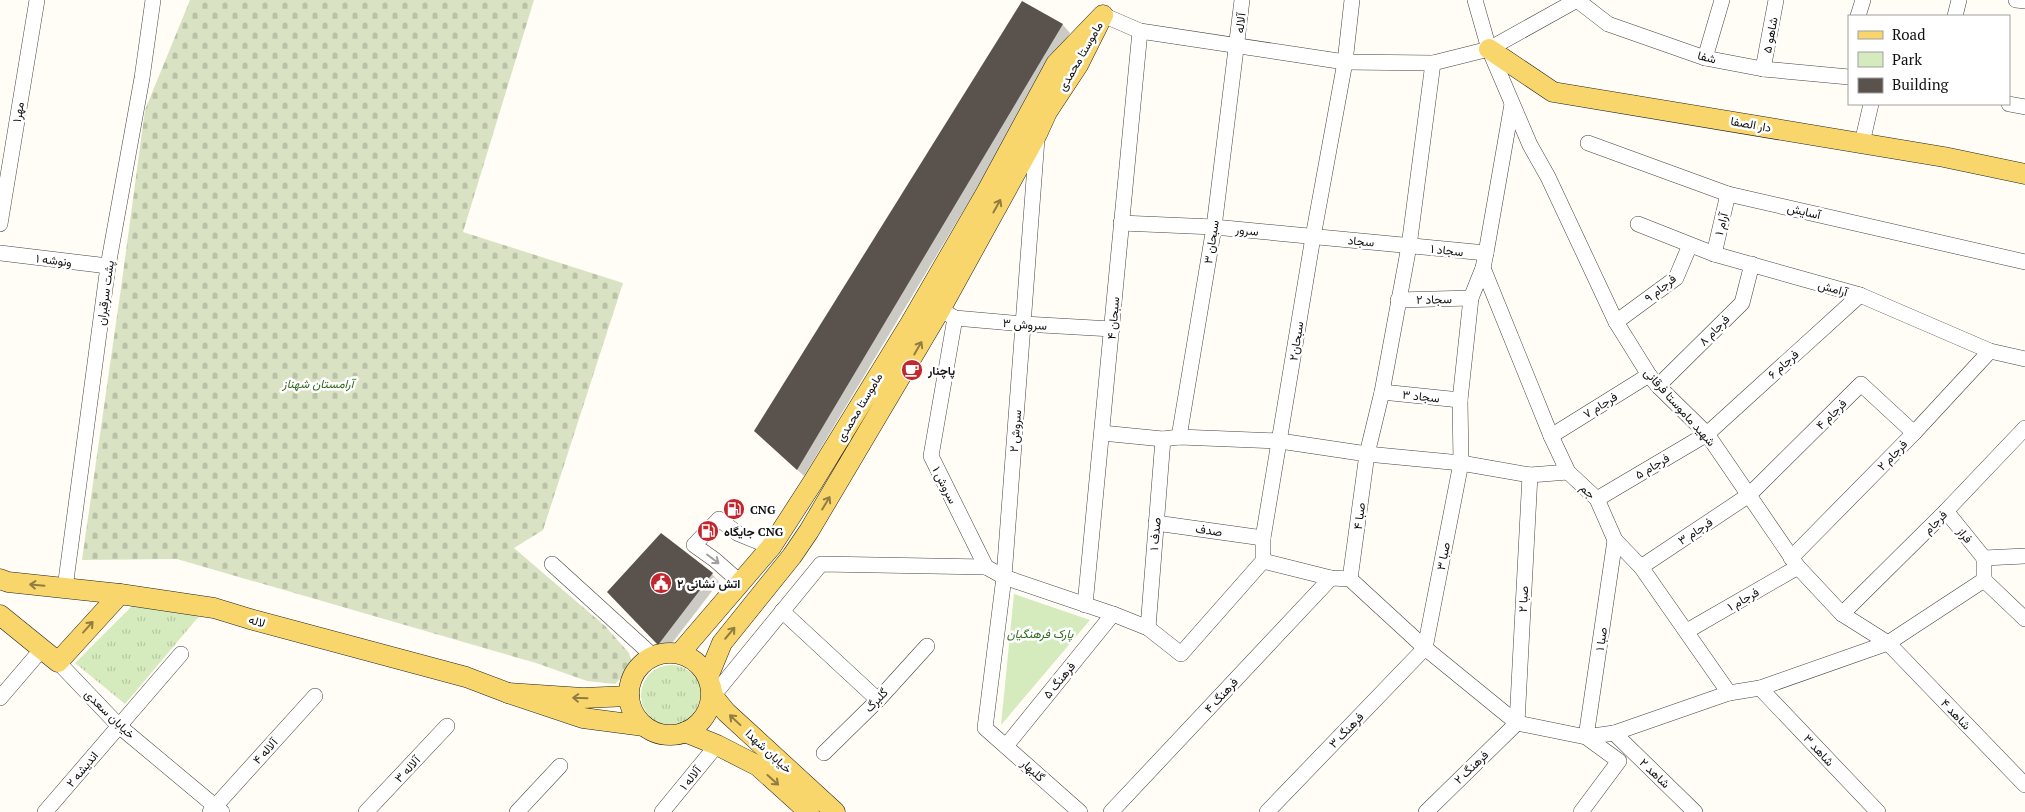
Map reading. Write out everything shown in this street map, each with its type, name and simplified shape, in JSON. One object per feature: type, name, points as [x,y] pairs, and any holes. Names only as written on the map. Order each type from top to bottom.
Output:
[{"type":"main road","name":"ماموستا محمدی","points":[[711,686],[722,643],[792,556],[948,314],[1047,112],[1078,65],[1104,8]]},
{"type":"main road","name":"ماموستا محمدی","points":[[680,653],[771,547],[814,482],[910,324],[986,193],[1056,64],[1104,8]]},
{"type":"main road","name":"دار الصفا","points":[[1489,49],[1553,92],[1862,143],[2025,174]]},
{"type":"main road","name":"لاله","points":[[0,579],[8,582],[120,594],[214,608],[466,677],[508,693]]},
{"type":"main road","points":[[58,662],[120,594]]},
{"type":"main road","name":"خیابان سعدی","points":[[0,614],[58,662]]},
{"type":"main road","points":[[680,653],[692,658],[701,666],[711,686],[712,694],[707,713],[701,721],[685,732],[671,735],[657,733],[644,726],[636,718],[631,708],[630,684],[634,672],[643,662],[654,656],[680,653]]},
{"type":"main road","name":"خیابان شهدا","points":[[711,686],[726,712],[835,812]]},
{"type":"main road","points":[[508,693],[583,698],[629,696]]},
{"type":"main road","points":[[508,693],[583,718],[644,726]]},
{"type":"main road","name":"خیابان شهدا","points":[[685,732],[717,745],[758,766],[809,812]]},
{"type":"street","name":"مهر۱","points":[[0,224],[37,0]]},
{"type":"street","name":"پشت سرقبران","points":[[66,588],[108,266],[142,78],[153,0]]},
{"type":"street","name":"آلاله","points":[[1238,46],[1242,0]]},
{"type":"street","name":"سبحان۲","points":[[1263,561],[1263,538],[1313,237],[1345,62],[1352,0]]},
{"type":"street","name":"شهید ماموستا فرقانی","points":[[1475,0],[1489,49],[1530,145],[1548,177],[1616,322],[1653,380],[1707,434],[1795,562],[1842,614],[1888,643]]},
{"type":"street","points":[[1104,8],[1140,31],[1345,62],[1433,63],[1489,49],[1577,0]]},
{"type":"street","name":"شفا","points":[[1577,0],[1608,24],[1705,58],[1763,69],[1848,77]]},
{"type":"street","points":[[1705,58],[1722,0]]},
{"type":"street","name":"شاهو ۵","points":[[1763,69],[1776,0]]},
{"type":"street","points":[[1858,15],[1863,0]]},
{"type":"street","points":[[1955,15],[1959,0]]},
{"type":"street","points":[[2016,0],[2025,1]]},
{"type":"street","name":"سبحان ۴","points":[[1085,605],[1140,31]]},
{"type":"street","name":"سبحان ۳","points":[[1179,437],[1214,227],[1238,46]]},
{"type":"street","name":"صبا ۴","points":[[1350,579],[1367,454],[1382,392],[1409,246],[1433,63]]},
{"type":"street","name":"صبا ۳","points":[[1426,648],[1461,464],[1460,400],[1471,298],[1485,261],[1512,104]]},
{"type":"street","points":[[2010,104],[2025,107]]},
{"type":"street","points":[[1862,143],[1871,105]]},
{"type":"street","name":"سروش ۲","points":[[985,728],[1004,577],[1037,134]]},
{"type":"street","name":"آسایش","points":[[1588,143],[1728,194],[2025,262]]},
{"type":"street","name":"آرام ۱","points":[[1714,254],[1728,194]]},
{"type":"street","name":"سرور","points":[[1121,224],[1214,227],[1313,237]]},
{"type":"street","name":"آرامش","points":[[1638,224],[1714,254],[1860,295],[1990,351],[2025,359]]},
{"type":"street","name":"سجاد","points":[[1313,237],[1409,246]]},
{"type":"street","name":"فرجام ۹","points":[[1616,322],[1676,278],[1690,245]]},
{"type":"street","name":"سجاد ۱","points":[[1409,246],[1485,261]]},
{"type":"street","name":"ونوشه ۱","points":[[0,253],[108,266]]},
{"type":"street","name":"جم","points":[[1485,261],[1551,436],[1568,472],[1597,499],[1615,540],[1641,566],[1730,693]]},
{"type":"street","name":"فرجام ۸","points":[[1653,380],[1742,303],[1752,264]]},
{"type":"street","name":"فرجام ۶","points":[[1707,434],[1860,295]]},
{"type":"street","name":"سجاد ۲","points":[[1398,300],[1471,298]]},
{"type":"street","name":"سروش ۳","points":[[948,314],[1024,324],[1112,329]]},
{"type":"street","name":"سروش ۱","points":[[948,314],[931,456],[986,566]]},
{"type":"street","name":"فرجام ۲","points":[[1795,562],[1990,351]]},
{"type":"street","name":"فرجام ۷","points":[[1551,436],[1653,380]]},
{"type":"street","name":"فرجام ۴","points":[[1749,496],[1861,384],[1914,433]]},
{"type":"street","name":"سجاد ۳","points":[[1382,392],[1460,400]]},
{"type":"street","name":"فرجام","points":[[1842,614],[1946,511],[2025,428]]},
{"type":"street","points":[[1102,433],[1163,439],[1179,437],[1280,441],[1367,454],[1461,464],[1530,475],[1568,472]]},
{"type":"street","name":"فرجام ۵","points":[[1597,499],[1707,434]]},
{"type":"street","name":"صدف ۱","points":[[1148,628],[1163,439]]},
{"type":"street","name":"صبا ۲","points":[[1516,723],[1530,475]]},
{"type":"street","name":"فرجام ۳","points":[[1641,566],[1749,496]]},
{"type":"street","name":"فراز","points":[[1946,511],[1984,558]]},
{"type":"street","points":[[741,584],[715,560],[694,546],[719,519],[737,533],[771,547]]},
{"type":"street","name":"صدف","points":[[1156,522],[1263,538]]},
{"type":"street","name":"صبا ۱","points":[[1586,737],[1615,540]]},
{"type":"street","points":[[2025,556],[1984,558],[1984,580],[2025,619]]},
{"type":"street","points":[[711,686],[782,611],[821,564],[986,566],[1004,577],[1113,614],[1148,628],[1181,654],[1263,561],[1331,578],[1350,579],[1426,648],[1516,723],[1586,737],[1614,733],[1730,693],[1760,688],[1888,643],[1984,580]]},
{"type":"street","name":"فرجام ۱","points":[[1687,631],[1795,562]]},
{"type":"street","points":[[552,564],[654,656]]},
{"type":"street","name":"فرهنگ ۴","points":[[1111,812],[1331,578]]},
{"type":"street","points":[[782,611],[878,700]]},
{"type":"street","name":"فرهنگ ۵","points":[[1006,746],[1113,614]]},
{"type":"street","name":"شاهد ۴","points":[[1888,643],[2025,784]]},
{"type":"street","name":"گلبرگ","points":[[824,753],[878,700],[927,646]]},
{"type":"street","name":"فرهنگ ۳","points":[[1266,812],[1426,648]]},
{"type":"street","points":[[0,698],[42,649]]},
{"type":"street","name":"اندیشه ۲","points":[[45,812],[181,654]]},
{"type":"street","name":"خیابان سعدی","points":[[58,662],[119,726],[216,810]]},
{"type":"street","name":"شاهد ۳","points":[[1760,688],[1878,812]]},
{"type":"street","name":"آلاله ۴","points":[[216,810],[315,696]]},
{"type":"street","name":"فرهنگ ۲","points":[[1426,812],[1516,723]]},
{"type":"street","name":"آلاله ۳","points":[[366,812],[448,726]]},
{"type":"street","name":"گلبهار","points":[[985,728],[1080,812]]},
{"type":"street","name":"شاهد ۲","points":[[1614,733],[1695,812]]},
{"type":"street","points":[[1581,812],[1619,761],[1586,737]]},
{"type":"street","name":"آلاله ۱","points":[[662,812],[717,745]]},
{"type":"street","points":[[517,812],[560,766]]},
{"type":"green space","name":"آرامستان شهناز","points":[[190,0],[534,0],[463,232],[623,283],[543,530],[514,548],[605,626],[629,653],[632,662],[629,670],[615,684],[587,681],[536,663],[177,559],[82,560],[145,110]]},
{"type":"green space","name":"پارک فرهنگیان","points":[[1014,594],[1090,620],[1001,725]]},
{"type":"green space","points":[[135,603],[200,615],[125,704],[75,663]]},
{"type":"green space","points":[[671,665],[687,670],[692,674],[696,679],[701,695],[696,711],[692,716],[687,720],[671,725],[655,720],[650,716],[646,711],[641,695],[646,679],[650,674],[655,670]]},
{"type":"building","points":[[1022,1],[1063,24],[797,470],[754,431]]},
{"type":"building","name":"اتش نشانی ۲","points":[[661,533],[713,573],[658,645],[607,592]]},
{"type":"place","name":"پاچنار","points":[[912,370]]},
{"type":"place","name":"CNG","points":[[734,509]]},
{"type":"place","name":"جایگاه CNG","points":[[708,531]]},
{"type":"place","name":"اتش نشانی ۲","points":[[661,583]]}]
